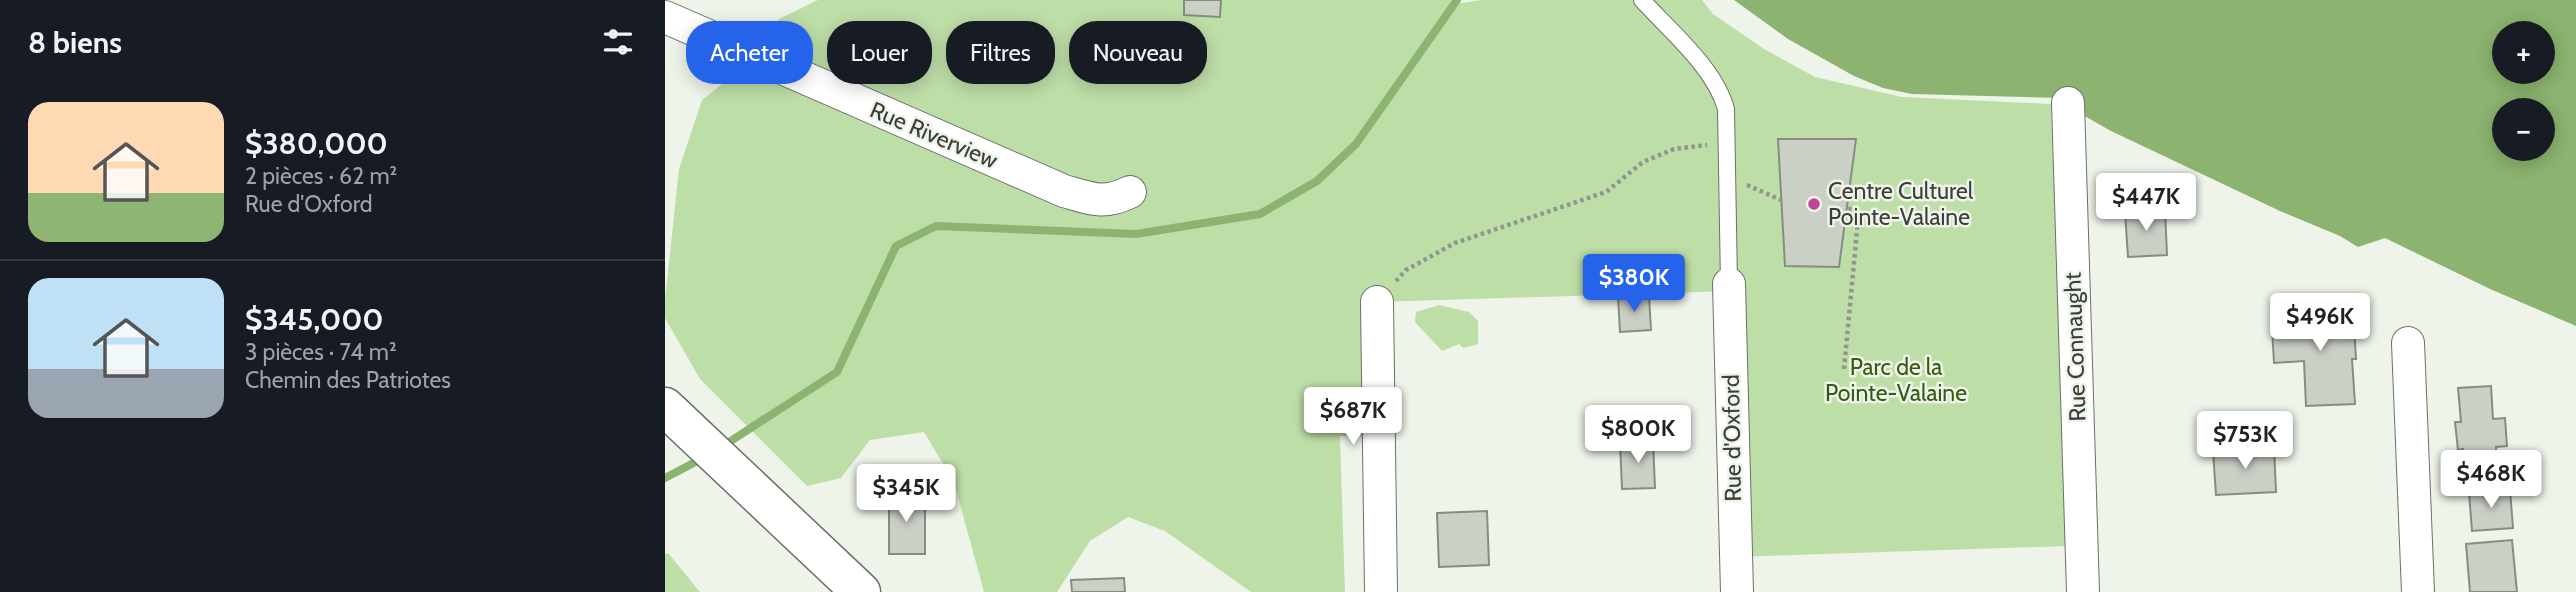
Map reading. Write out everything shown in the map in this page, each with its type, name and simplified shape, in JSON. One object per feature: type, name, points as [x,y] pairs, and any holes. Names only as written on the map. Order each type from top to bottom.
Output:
[{"type":"main road","points":[[665,407],[861,592]]},
{"type":"street","name":"Rue Riverview","points":[[670,25],[1064,191],[1091,199],[1112,200],[1130,192]]},
{"type":"street","name":"Rue Connaught","points":[[2068,103],[2083,592]]},
{"type":"street","name":"Rue d'Oxford","points":[[1729,284],[1737,592]]},
{"type":"street","points":[[1377,302],[1381,592]]},
{"type":"street","points":[[2408,342],[2418,592]]},
{"type":"lane","points":[[1642,0],[1709,73],[1721,91],[1726,108],[1729,284]]},
{"type":"path","points":[[1377,302],[1406,270],[1455,243],[1606,192],[1643,162],[1674,149],[1727,143]]},
{"type":"path","points":[[1727,177],[1781,200]]},
{"type":"path","points":[[1844,369],[1859,209],[1847,209]]},
{"type":"green space","name":"Parc de la Pointe-Valaine","points":[[818,0],[1455,0],[1455,4],[1482,0],[1702,0],[1713,14],[1764,49],[1815,77],[1902,97],[2051,104],[2067,546],[1733,557],[1729,291],[1377,302],[1379,435],[1340,436],[1345,592],[1251,592],[1165,531],[1128,517],[1090,541],[1057,592],[984,592],[954,482],[924,432],[870,440],[841,478],[807,486],[700,379],[665,318],[679,169],[702,100],[722,84],[813,84],[813,21],[777,21]]},
{"type":"green space","points":[[1439,305],[1469,312],[1478,321],[1478,344],[1463,348],[1459,344],[1442,351],[1415,322],[1416,312]]},
{"type":"green space","points":[[668,553],[700,592],[665,592],[665,554]]},
{"type":"shaded area","points":[[1734,0],[2576,0],[2576,326],[2490,289],[2385,238],[2358,247],[2340,236],[2280,211],[2111,131],[2081,114],[2062,98],[1912,94],[1883,88],[1854,76],[1788,39]]},
{"type":"building","points":[[1184,0],[1221,0],[1220,17],[1184,15]]},
{"type":"building","name":"Centre Culturel Pointe-Valaine","points":[[1778,139],[1856,139],[1839,267],[1785,266]]},
{"type":"building","points":[[2165,210],[2167,255],[2128,257],[2125,212]]},
{"type":"building","points":[[1649,296],[1651,330],[1620,332],[1618,297]]},
{"type":"building","points":[[2343,304],[2345,327],[2354,326],[2356,359],[2352,359],[2355,404],[2306,406],[2304,361],[2274,363],[2272,328],[2297,327],[2296,306]]},
{"type":"building","points":[[2491,386],[2493,419],[2505,418],[2507,446],[2496,447],[2497,471],[2466,473],[2463,449],[2458,450],[2455,422],[2461,422],[2458,388]]},
{"type":"building","points":[[1653,440],[1655,488],[1622,489],[1620,442]]},
{"type":"building","points":[[2274,447],[2276,492],[2216,495],[2213,451]]},
{"type":"building","points":[[889,488],[925,499],[925,554],[889,554]]},
{"type":"building","points":[[2510,490],[2513,528],[2472,531],[2469,493]]},
{"type":"building","points":[[1487,511],[1489,565],[1439,567],[1437,513]]},
{"type":"building","points":[[2512,540],[2517,592],[2470,592],[2466,544]]},
{"type":"building","points":[[1124,578],[1125,592],[1072,592],[1071,580]]},
{"type":"waterway","points":[[723,446],[837,372],[896,246],[936,226],[1136,234],[1260,214],[1317,181],[1356,144],[1457,0]]},
{"type":"waterway","points":[[665,478],[703,458]]},
{"type":"place","name":"Centre Culturel Pointe-Valaine","points":[[1814,204]]}]
